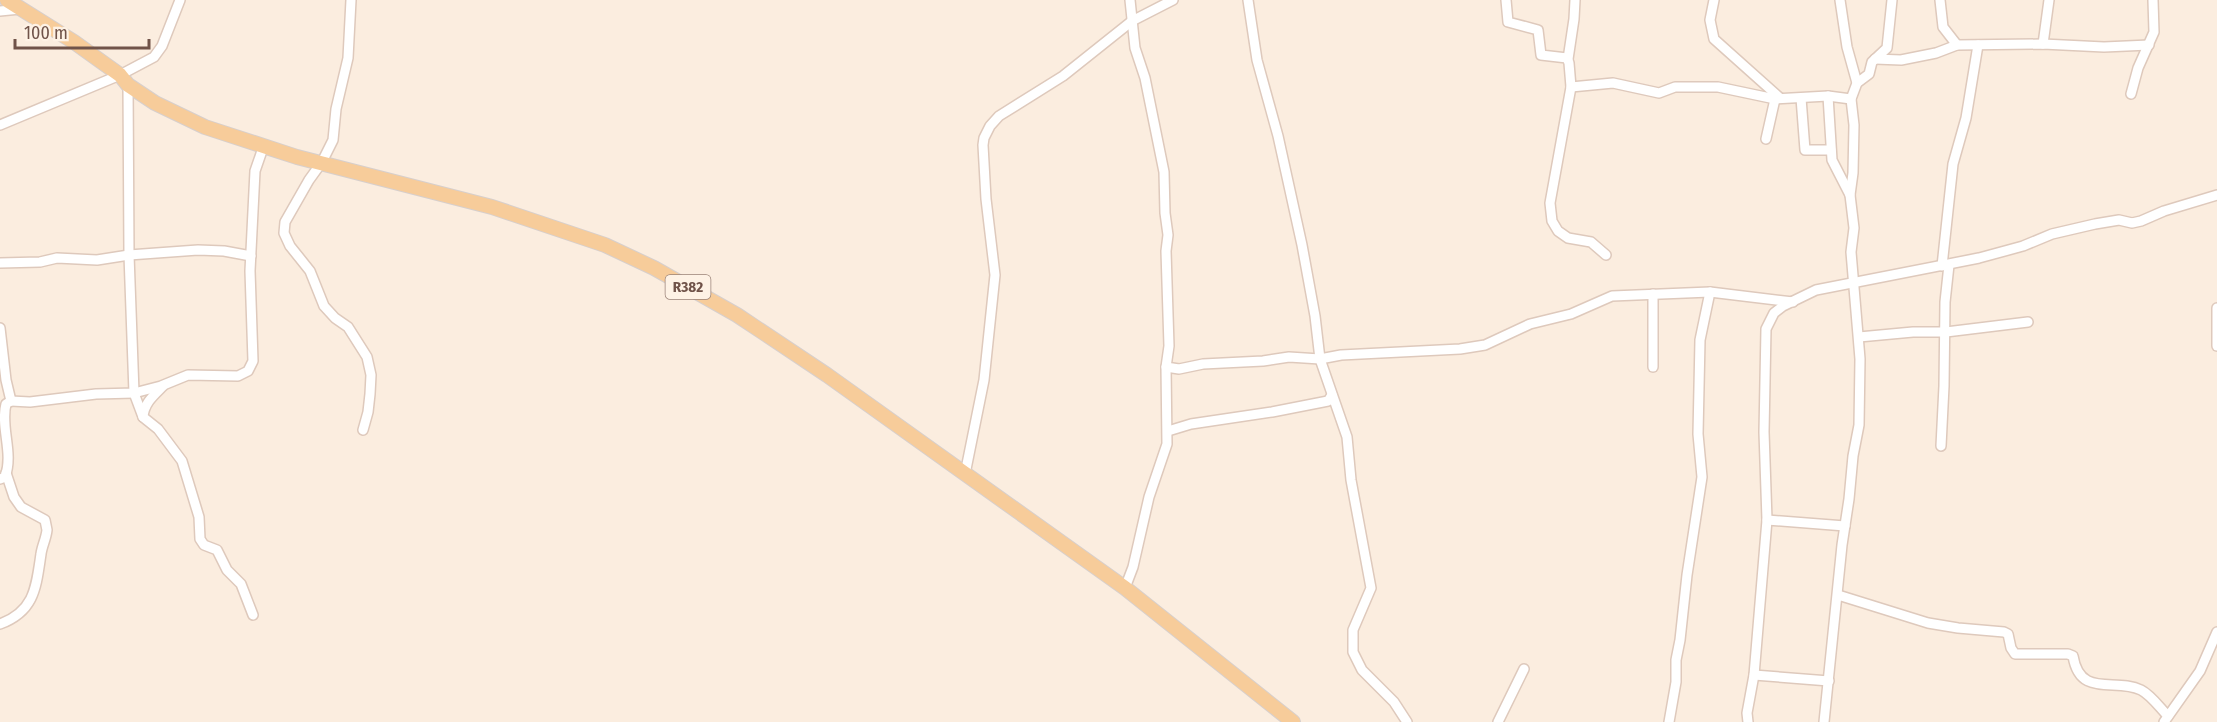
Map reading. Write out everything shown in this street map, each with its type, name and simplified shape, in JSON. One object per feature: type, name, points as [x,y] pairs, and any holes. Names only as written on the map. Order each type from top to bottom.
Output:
[{"type":"main road","name":"R382","points":[[7,0],[74,42],[155,103],[205,127],[297,157],[492,207],[550,225],[605,245],[654,268],[737,315],[827,375],[1125,588],[1293,722]]},
{"type":"street","points":[[0,125],[124,80],[157,53],[162,46],[180,0]]},
{"type":"street","points":[[351,0],[348,58],[336,109],[333,140],[285,222],[284,234],[290,246],[310,271],[324,306],[348,327],[367,357],[371,375],[370,394],[363,430]]},
{"type":"street","points":[[1125,588],[1149,497],[1162,461],[1168,431],[1166,251],[1168,235],[1164,172],[1145,78],[1135,48],[1130,0]]},
{"type":"street","points":[[965,474],[984,380],[995,275],[986,199],[984,138],[993,121],[1063,76],[1132,21],[1173,0]]},
{"type":"street","points":[[1248,0],[1257,60],[1278,136],[1302,245],[1320,359],[1347,437],[1351,480],[1371,585],[1370,593],[1353,630],[1353,652],[1362,670],[1394,702],[1407,722]]},
{"type":"street","points":[[1506,0],[1508,22],[1538,30],[1541,55],[1568,59]]},
{"type":"street","points":[[1575,0],[1568,59],[1571,87],[1550,213],[1555,227],[1562,235],[1591,242],[1606,255]]},
{"type":"street","points":[[1714,0],[1710,20],[1714,39],[1778,99]]},
{"type":"street","points":[[1840,0],[1847,47],[1857,83]]},
{"type":"street","points":[[1824,722],[1853,456],[1859,425],[1859,337],[1851,252],[1854,228],[1850,195],[1854,125],[1851,99],[1857,83],[1869,74],[1875,59],[1887,48],[1892,0]]},
{"type":"street","points":[[1940,0],[1942,27],[1957,45]]},
{"type":"street","points":[[2043,44],[2049,0]]},
{"type":"street","points":[[2131,94],[2138,68],[2154,32],[2153,0]]},
{"type":"street","points":[[0,11],[20,9]]},
{"type":"street","points":[[1875,59],[1910,58],[1936,54],[1957,45],[2043,44],[2104,48],[2149,45]]},
{"type":"street","points":[[1941,446],[1946,332],[1945,266],[1953,164],[1966,118],[1978,45]]},
{"type":"street","points":[[124,80],[134,393],[142,417],[158,429],[182,461],[199,517],[200,539],[204,545],[217,550],[227,570],[242,584],[253,615]]},
{"type":"street","points":[[1571,87],[1613,83],[1659,93],[1675,87],[1718,87],[1778,99],[1828,96],[1851,99]]},
{"type":"street","points":[[1828,96],[1833,163],[1850,195]]},
{"type":"street","points":[[1801,98],[1805,150],[1831,150]]},
{"type":"street","points":[[1766,139],[1778,99]]},
{"type":"street","points":[[0,624],[13,619],[26,608],[32,597],[47,530],[45,520],[21,507],[3,476],[6,441],[1,419],[6,404],[11,401],[30,402],[96,394],[134,393],[165,385],[188,375],[237,376],[247,373],[251,368],[251,256],[255,171],[264,145]]},
{"type":"street","points":[[1748,722],[1747,713],[1754,675],[1767,520],[1764,432],[1766,329],[1774,313],[1783,306],[1816,290],[1945,266],[2023,246],[2063,231],[2120,220],[2132,223],[2141,221],[2164,211],[2217,195]]},
{"type":"street","points":[[0,263],[40,262],[57,258],[97,260],[129,255],[198,250],[224,251],[251,256]]},
{"type":"street","points":[[1166,367],[1179,369],[1203,364],[1263,361],[1289,357],[1320,359],[1341,355],[1460,349],[1485,345],[1530,324],[1571,314],[1612,296],[1710,292],[1794,302]]},
{"type":"street","points":[[1669,722],[1702,477],[1698,434],[1700,340],[1710,292]]},
{"type":"street","points":[[1653,294],[1653,366]]},
{"type":"street","points":[[2217,308],[2217,346]]},
{"type":"street","points":[[1859,337],[1914,332],[1946,332],[2028,322]]},
{"type":"street","points":[[0,328],[11,401]]},
{"type":"street","points":[[142,417],[147,403],[165,385]]},
{"type":"street","points":[[1168,431],[1191,424],[1323,402],[1332,395]]},
{"type":"street","points":[[1767,520],[1845,526]]},
{"type":"street","points":[[1838,596],[1920,621],[1958,628],[2004,632],[2008,634],[2015,654],[2068,654],[2073,656],[2077,672],[2084,679],[2107,686],[2142,690],[2166,719],[2200,671],[2217,632]]},
{"type":"street","points":[[1498,722],[1524,669]]},
{"type":"street","points":[[1754,675],[1829,681]]}]
